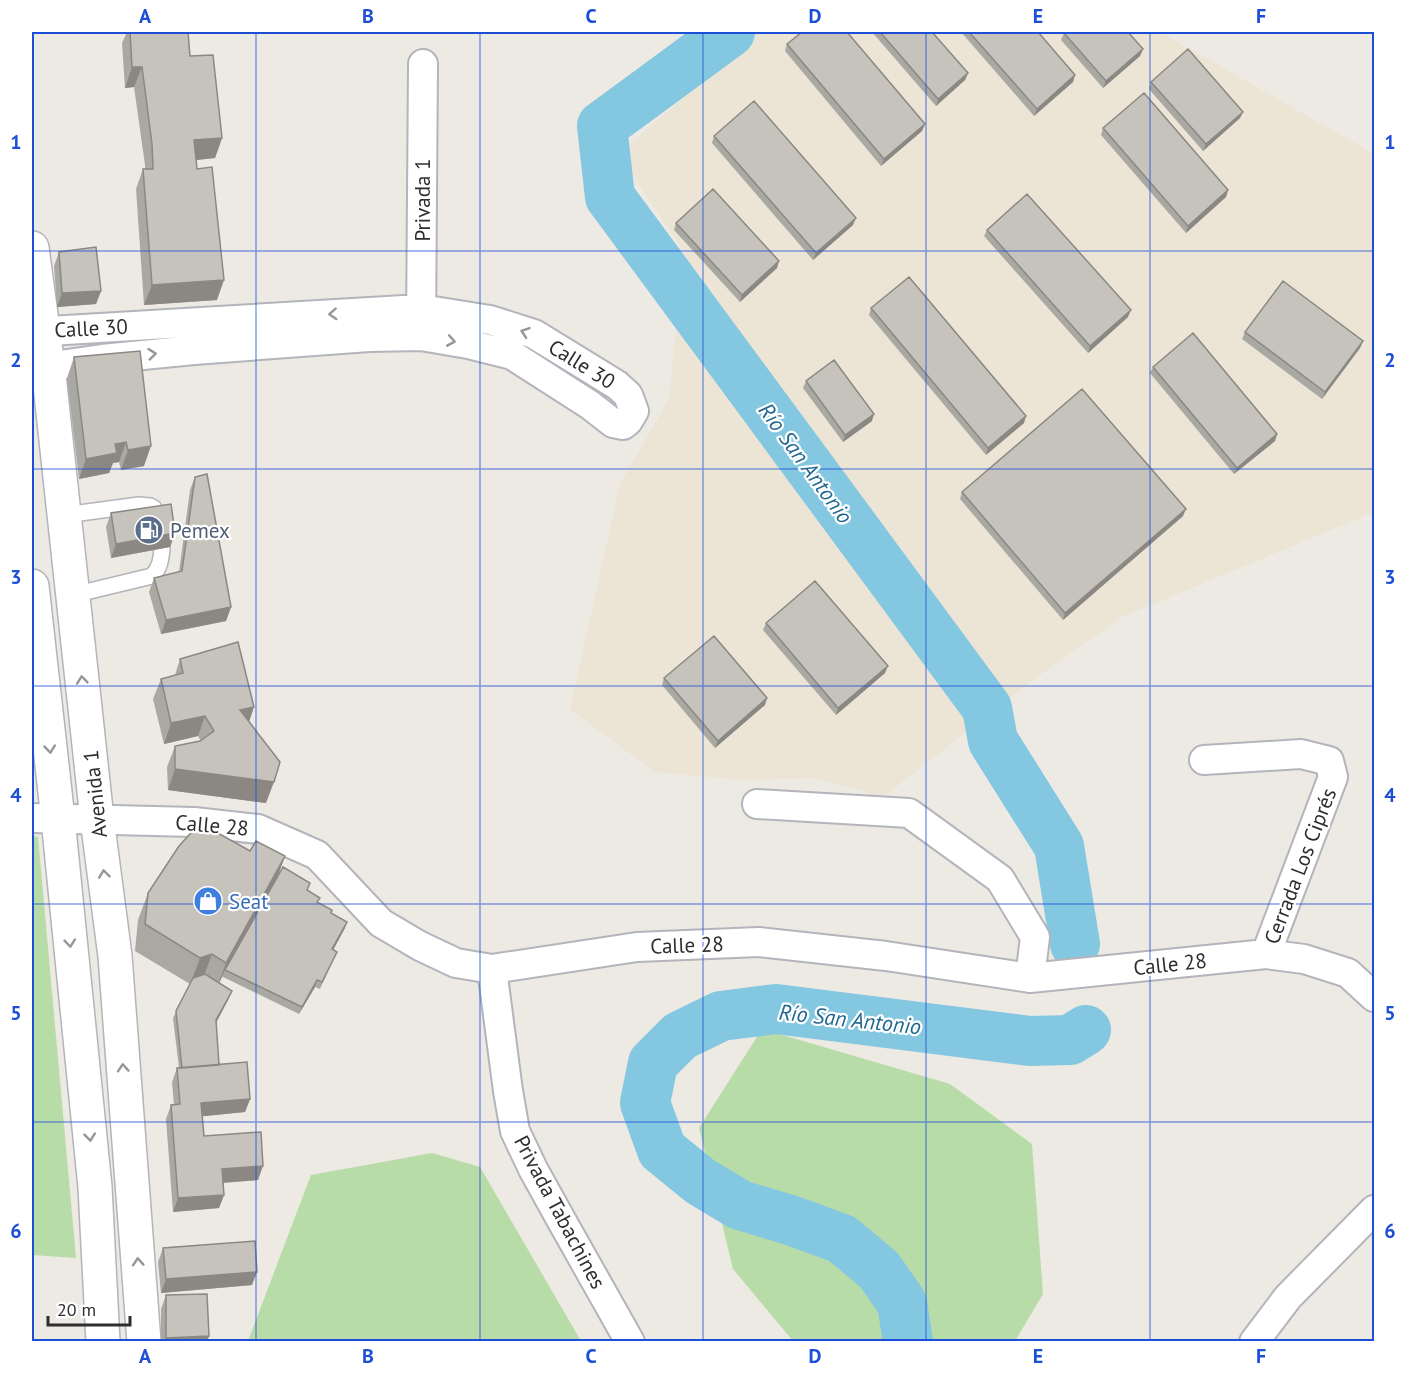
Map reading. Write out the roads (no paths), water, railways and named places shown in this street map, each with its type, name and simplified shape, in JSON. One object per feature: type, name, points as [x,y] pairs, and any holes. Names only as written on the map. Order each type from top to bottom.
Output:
[{"type":"main road","name":"Avenida 1","points":[[32,248],[40,368],[65,515],[97,819],[115,956],[144,1341]]},
{"type":"main road","name":"Avenida 1","points":[[32,586],[45,819],[95,1187],[103,1341]]},
{"type":"street","name":"Privada 1","points":[[421,322],[423,64]]},
{"type":"street","name":"Calle 30","points":[[37,331],[490,320],[534,334],[617,385],[628,395],[634,411],[628,421],[622,425],[613,423],[590,405],[512,355],[468,344],[421,322],[369,337],[194,350],[40,368]]},
{"type":"street","name":"Cerrada Los Ciprés","points":[[1204,760],[1301,754],[1329,761],[1334,777],[1266,954]]},
{"type":"street","points":[[757,804],[909,813],[1000,879],[1035,937],[1030,978]]},
{"type":"street","name":"Calle 28","points":[[45,819],[194,822],[258,829],[317,855],[381,923],[420,946],[456,963],[492,969],[637,947],[759,942],[886,956],[1030,978],[1266,954],[1304,959],[1348,973],[1374,997]]},
{"type":"street","name":"Privada Tabachines","points":[[492,969],[515,1131],[533,1169],[630,1341]]},
{"type":"street","points":[[1254,1341],[1288,1297],[1374,1210]]},
{"type":"lane","points":[[65,515],[139,505],[154,508],[157,519]]},
{"type":"lane","points":[[73,596],[152,576],[160,563],[162,548]]},
{"type":"waterway","name":"Río San Antonio","points":[[730,32],[602,126],[610,197],[987,708],[993,741],[1059,846],[1075,944]]},
{"type":"waterway","name":"Río San Antonio","points":[[908,1342],[902,1303],[879,1270],[842,1239],[740,1205],[700,1181],[662,1150],[645,1103],[653,1063],[680,1036],[721,1016],[776,1009],[1030,1041],[1070,1040],[1086,1030]]},
{"type":"place","name":"Pemex","points":[[149,530]]},
{"type":"place","name":"Seat","points":[[208,901]]}]
